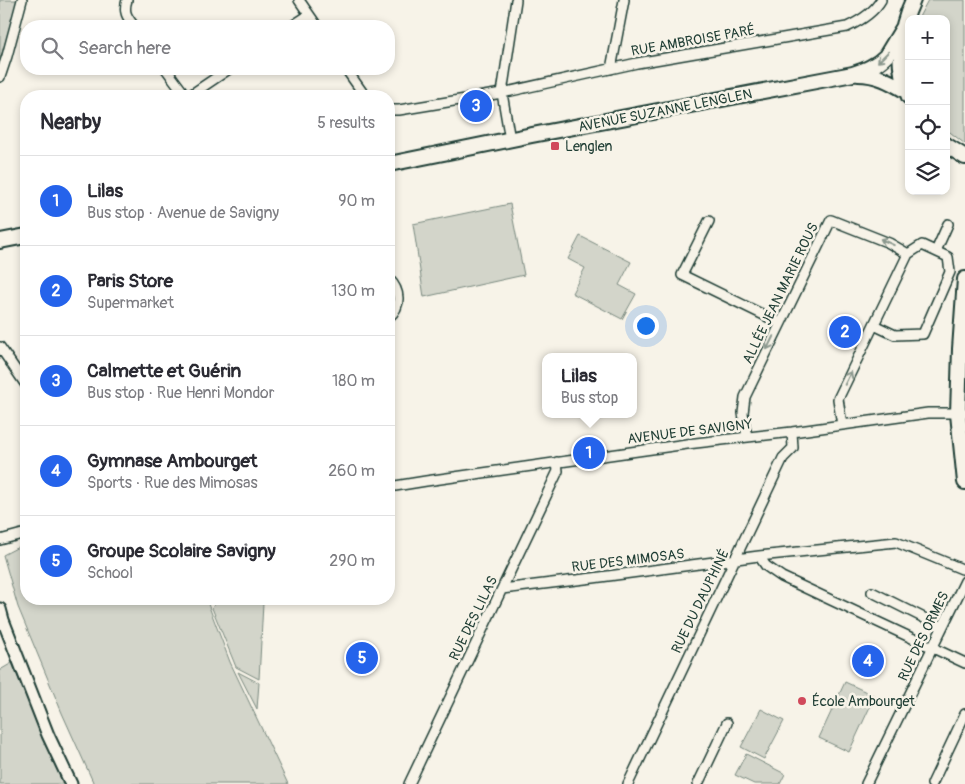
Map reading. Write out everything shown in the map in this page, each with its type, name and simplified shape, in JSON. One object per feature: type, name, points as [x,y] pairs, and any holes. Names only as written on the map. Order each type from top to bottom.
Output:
[{"type":"main road","points":[[905,85],[900,60],[900,44],[902,28],[913,0]]},
{"type":"main road","name":"AVENUE SUZANNE LENGLEN","points":[[395,163],[852,74],[869,68],[882,60],[902,28]]},
{"type":"main road","name":"AVENUE SUZANNE LENGLEN","points":[[852,74],[870,74],[886,79],[905,92]]},
{"type":"main road","points":[[950,148],[965,157]]},
{"type":"main road","points":[[0,241],[20,237]]},
{"type":"main road","points":[[965,279],[960,349],[965,482]]},
{"type":"street","points":[[0,77],[22,0]]},
{"type":"street","points":[[127,0],[125,7],[129,20]]},
{"type":"street","points":[[299,0],[313,20]]},
{"type":"street","points":[[510,140],[502,93],[516,0]]},
{"type":"street","points":[[610,69],[624,0]]},
{"type":"street","name":"RUE AMBROISE PARÉ","points":[[395,110],[502,93],[610,69],[847,27],[876,8],[881,0]]},
{"type":"street","points":[[301,20],[309,15]]},
{"type":"street","points":[[171,75],[183,90]]},
{"type":"street","points":[[197,90],[220,75]]},
{"type":"street","points":[[350,75],[361,90]]},
{"type":"street","name":"ALLÉE JEAN MARIE ROUS","points":[[747,438],[744,413],[745,397],[831,220],[889,242],[908,254]]},
{"type":"street","points":[[709,222],[682,275],[780,323]]},
{"type":"street","points":[[936,252],[948,224]]},
{"type":"street","points":[[842,424],[838,400],[908,254],[922,245],[948,258],[950,272],[924,334],[895,335],[874,325]]},
{"type":"street","points":[[395,286],[399,299],[395,310]]},
{"type":"street","points":[[0,348],[20,376]]},
{"type":"street","name":"AVENUE DE SAVIGNY","points":[[395,486],[687,444],[747,438],[928,413],[962,414]]},
{"type":"street","name":"RUE DU DAUPHINÉ","points":[[628,784],[783,458],[793,448],[792,432]]},
{"type":"street","name":"RUE DES LILAS","points":[[408,784],[558,471],[557,462]]},
{"type":"street","points":[[0,540],[20,535]]},
{"type":"street","name":"RUE DES MIMOSAS","points":[[502,589],[758,556],[896,542],[962,569],[965,568]]},
{"type":"street","points":[[758,556],[766,566],[782,577],[965,663]]},
{"type":"street","name":"RUE DES ORMES","points":[[866,784],[965,581]]},
{"type":"street","points":[[872,592],[942,627]]},
{"type":"street","points":[[0,609],[48,735],[71,784]]},
{"type":"street","points":[[932,784],[965,714]]},
{"type":"street","points":[[698,784],[727,723]]},
{"type":"shaded area","points":[[0,0],[18,0],[0,60]]},
{"type":"shaded area","points":[[928,0],[965,0],[965,144],[950,132],[950,15],[920,15]]},
{"type":"shaded area","points":[[510,204],[524,275],[424,297],[413,224]]},
{"type":"shaded area","points":[[580,236],[631,262],[619,285],[636,294],[622,319],[572,293],[585,268],[568,259]]},
{"type":"shaded area","points":[[20,546],[20,605],[208,605],[230,662],[288,784],[94,784],[18,607],[3,555]]},
{"type":"shaded area","points":[[214,605],[263,605],[259,679],[236,667],[212,608]]},
{"type":"shaded area","points":[[12,663],[65,784],[0,784],[0,670]]},
{"type":"shaded area","points":[[238,672],[259,683],[257,709]]},
{"type":"shaded area","points":[[845,682],[875,696],[849,752],[819,738]]},
{"type":"shaded area","points":[[761,709],[784,721],[764,759],[741,747]]},
{"type":"shaded area","points":[[746,754],[785,774],[780,784],[754,784],[735,775]]},
{"type":"place","name":"Calmette et Guérin","points":[[476,106]]},
{"type":"place","name":"Lenglen","points":[[555,146]]},
{"type":"place","name":"Paris Store","points":[[845,332]]},
{"type":"place","name":"Lilas","points":[[589,453]]},
{"type":"place","name":"Groupe Scolaire Savigny","points":[[362,658]]},
{"type":"place","name":"Gymnase Ambourget","points":[[868,661]]},
{"type":"place","name":"École Ambourget","points":[[802,701]]}]
